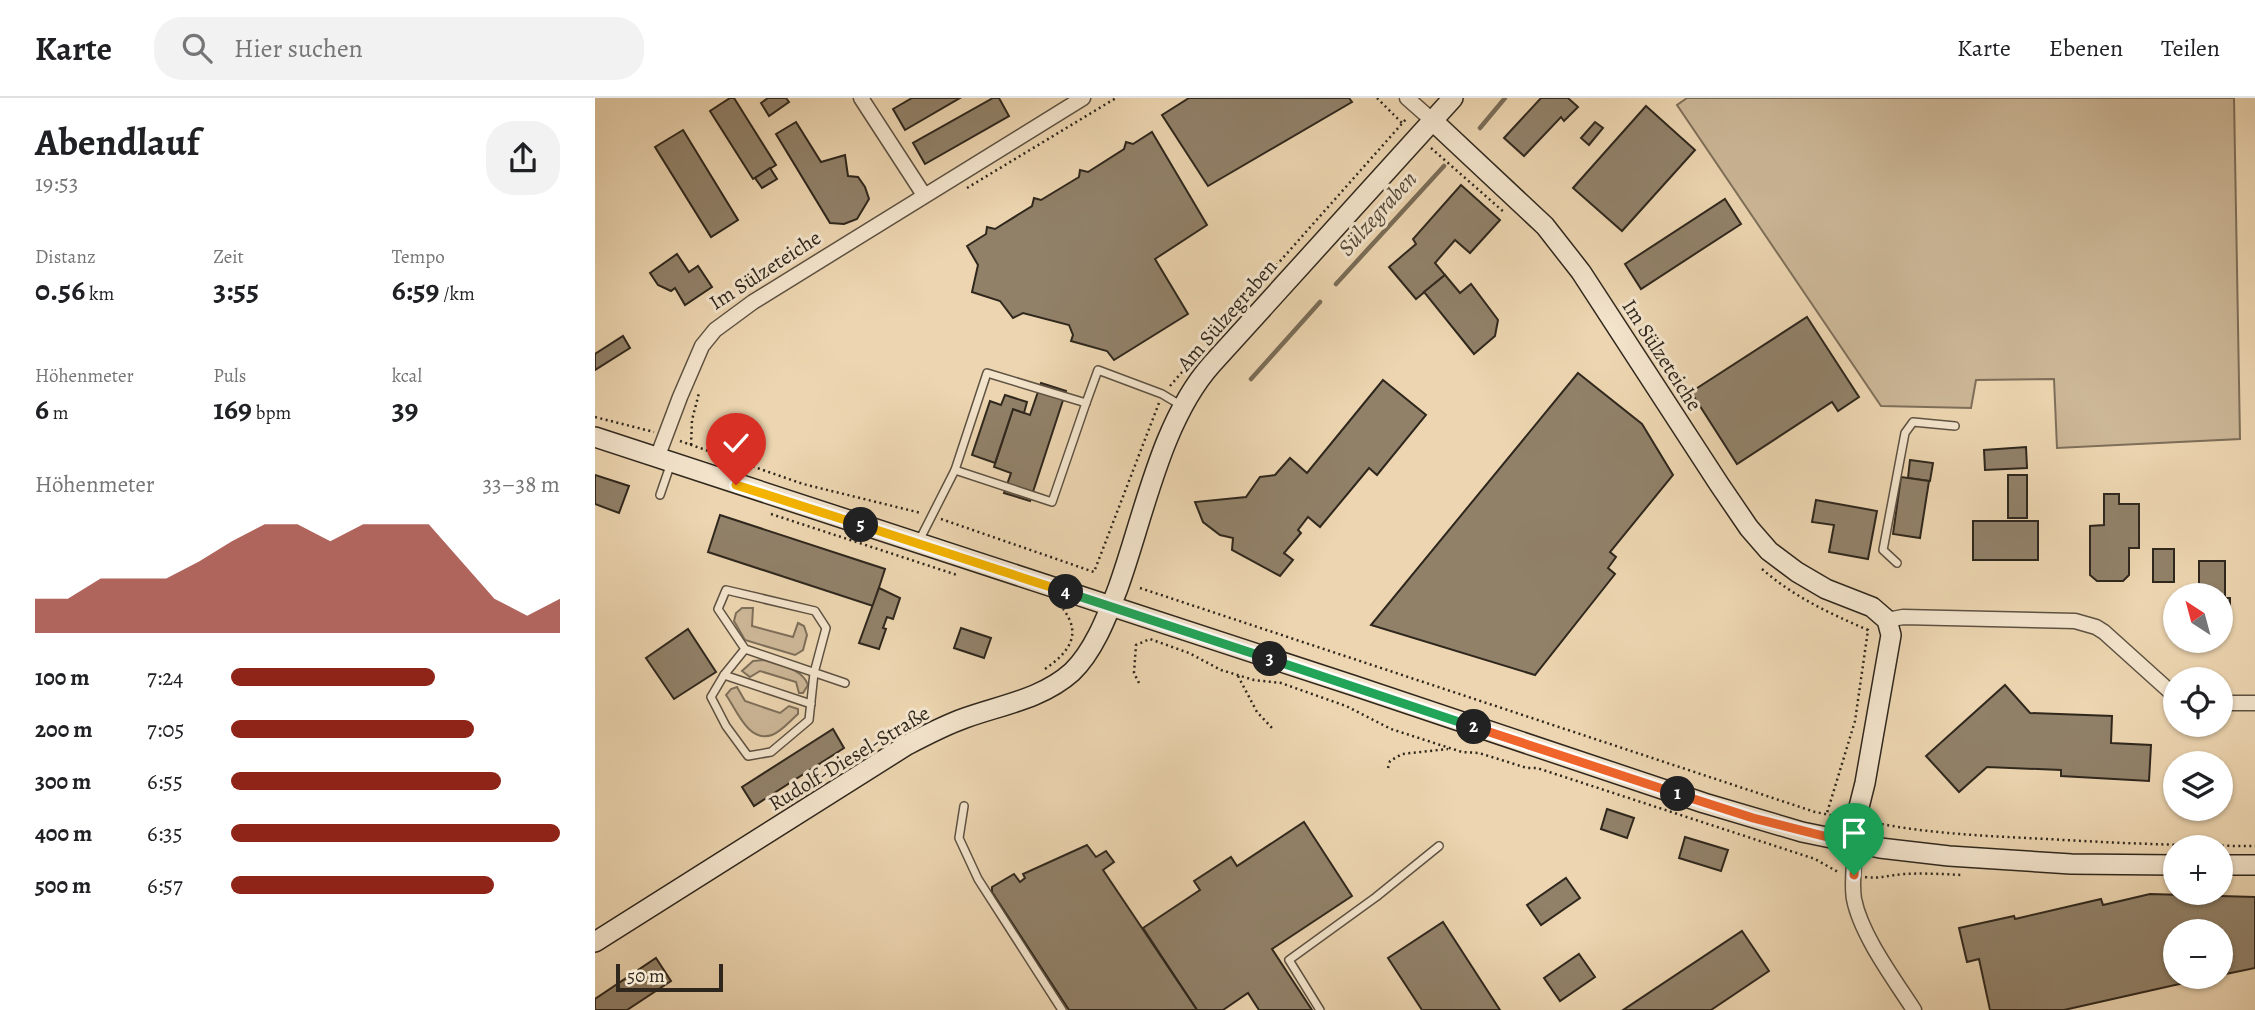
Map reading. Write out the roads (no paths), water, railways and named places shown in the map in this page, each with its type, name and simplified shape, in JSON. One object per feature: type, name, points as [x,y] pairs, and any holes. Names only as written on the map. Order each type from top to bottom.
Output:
[{"type":"street","points":[[861,98],[924,195]]},
{"type":"street","name":"Im Sülzeteiche","points":[[664,461],[666,436],[697,356],[715,330],[753,302],[1083,98]]},
{"type":"street","name":"Im Sülzeteiche","points":[[1407,98],[1545,226],[1581,272],[1719,485],[1769,551],[1816,583],[1872,607],[1887,620]]},
{"type":"street","name":"Am Sülzegraben","points":[[1111,607],[1172,430],[1182,406],[1206,370],[1453,98]]},
{"type":"street","points":[[595,437],[1728,810],[1855,844],[1922,854],[2071,864],[2163,864]]},
{"type":"street","name":"Rudolf-Diesel-Straße","points":[[595,942],[916,740],[947,724],[1033,696],[1054,685],[1071,673],[1083,658],[1111,607]]},
{"type":"street","points":[[1914,1010],[1873,944],[1858,912],[1853,886],[1856,820],[1891,635],[1887,620],[1903,617],[2075,621],[2104,632],[2163,685]]},
{"type":"street","points":[[2233,703],[2255,703]]},
{"type":"street","points":[[2233,864],[2255,864]]},
{"type":"lane","points":[[955,470],[1052,502],[1098,370],[1162,394],[1182,406]]},
{"type":"lane","points":[[917,543],[955,470],[987,373],[1086,403]]},
{"type":"lane","points":[[1898,563],[1883,550],[1905,433],[1913,422],[1955,426]]},
{"type":"lane","points":[[660,495],[664,461]]},
{"type":"lane","points":[[745,649],[724,675],[711,697],[726,726],[748,756],[771,752],[809,720],[814,673],[825,628],[815,611],[726,590],[718,609],[745,649],[814,673],[845,683]]},
{"type":"lane","points":[[724,675],[811,704]]},
{"type":"lane","points":[[964,806],[959,838],[978,879],[1062,1010]]},
{"type":"lane","points":[[1320,1010],[1289,960],[1376,897],[1439,846]]},
{"type":"waterway","name":"Sülzegraben","points":[[1480,128],[1505,98]]},
{"type":"waterway","name":"Sülzegraben","points":[[1336,284],[1444,166]]},
{"type":"waterway","name":"Sülzegraben","points":[[1251,379],[1320,302]]}]
